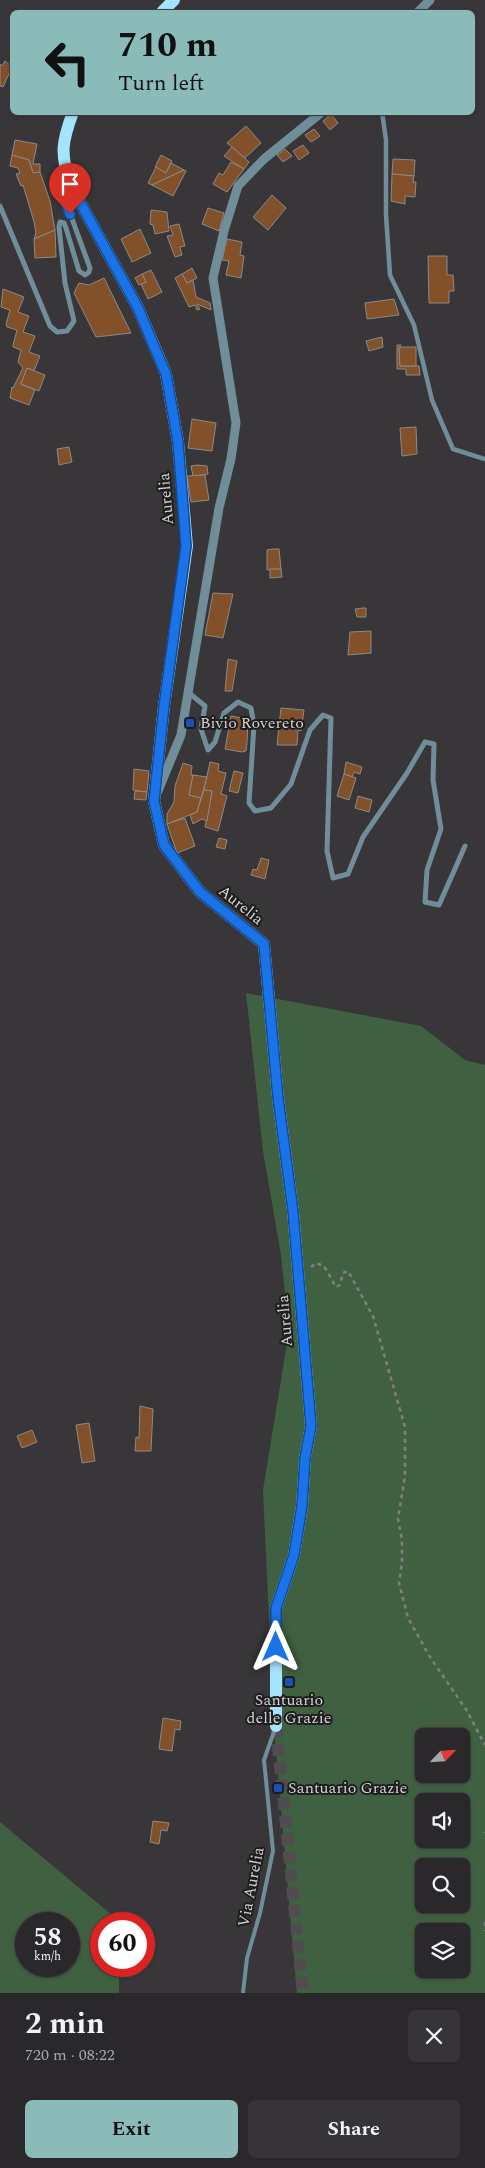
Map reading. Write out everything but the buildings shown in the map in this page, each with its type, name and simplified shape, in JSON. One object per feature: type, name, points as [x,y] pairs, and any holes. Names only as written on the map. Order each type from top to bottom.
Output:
[{"type":"main road","points":[[164,10],[174,0]]},
{"type":"main road","name":"Aurelia","points":[[72,115],[63,141],[64,165],[70,184],[138,308],[166,374],[178,442],[186,546],[164,706],[154,801],[164,845],[200,892],[264,944],[278,1098],[293,1211],[311,1426],[305,1458],[302,1506],[294,1555],[276,1608],[276,1726]]},
{"type":"street","points":[[420,10],[430,0]]},
{"type":"street","points":[[154,801],[180,734],[189,693],[219,508],[231,459],[236,424],[213,278],[222,240],[238,186],[264,158],[318,115]]},
{"type":"street","points":[[382,115],[386,140],[386,215],[390,275],[414,326],[432,400],[453,449],[485,459]]},
{"type":"street","points":[[0,206],[50,326],[58,332],[67,331],[72,326],[74,316],[65,283],[60,222],[64,223],[66,228],[79,271],[85,275],[89,272],[90,268],[64,197],[70,184]]},
{"type":"street","points":[[189,693],[205,706],[201,729],[208,750],[215,742],[224,713],[238,702],[251,708],[254,725],[249,803],[255,811],[271,808],[291,784],[310,730],[323,715],[331,718],[327,851],[333,878],[348,874],[363,837],[407,774],[425,742],[434,744],[433,780],[442,828],[427,870],[425,902],[439,905],[464,846]]},
{"type":"lane","name":"Via Aurelia","points":[[243,1993],[247,1958],[273,1851],[264,1760],[276,1726]]},
{"type":"path","points":[[298,1284],[312,1265],[316,1263],[324,1266],[336,1287],[340,1285],[343,1273],[348,1271],[373,1316],[405,1427],[405,1476],[398,1519],[402,1540],[399,1583],[401,1592],[408,1618],[430,1657],[467,1711],[485,1745]]},
{"type":"path","points":[[485,1922],[485,1931]]},
{"type":"green space","points":[[246,993],[421,1026],[465,1060],[485,1065],[485,1993],[297,1993],[274,1727],[263,1490],[289,1331],[281,1255],[263,1151]]},
{"type":"green space","points":[[0,1822],[108,1912],[90,1912],[90,1977],[119,1977],[119,1993],[0,1993]]},
{"type":"tunnel","points":[[276,1726],[303,1993]]},
{"type":"place","name":"Bivio Rovereto","points":[[190,723]]},
{"type":"place","name":"Santuario delle Grazie","points":[[289,1682]]},
{"type":"place","name":"Santuario Grazie","points":[[278,1788]]},
{"type":"route","points":[[70,214],[64,197],[70,184],[138,308],[166,374],[178,442],[186,546],[164,706],[154,801],[164,845],[200,892],[264,944],[278,1098],[293,1211],[311,1426],[305,1458],[302,1506],[294,1555],[276,1608],[276,1647]]}]
